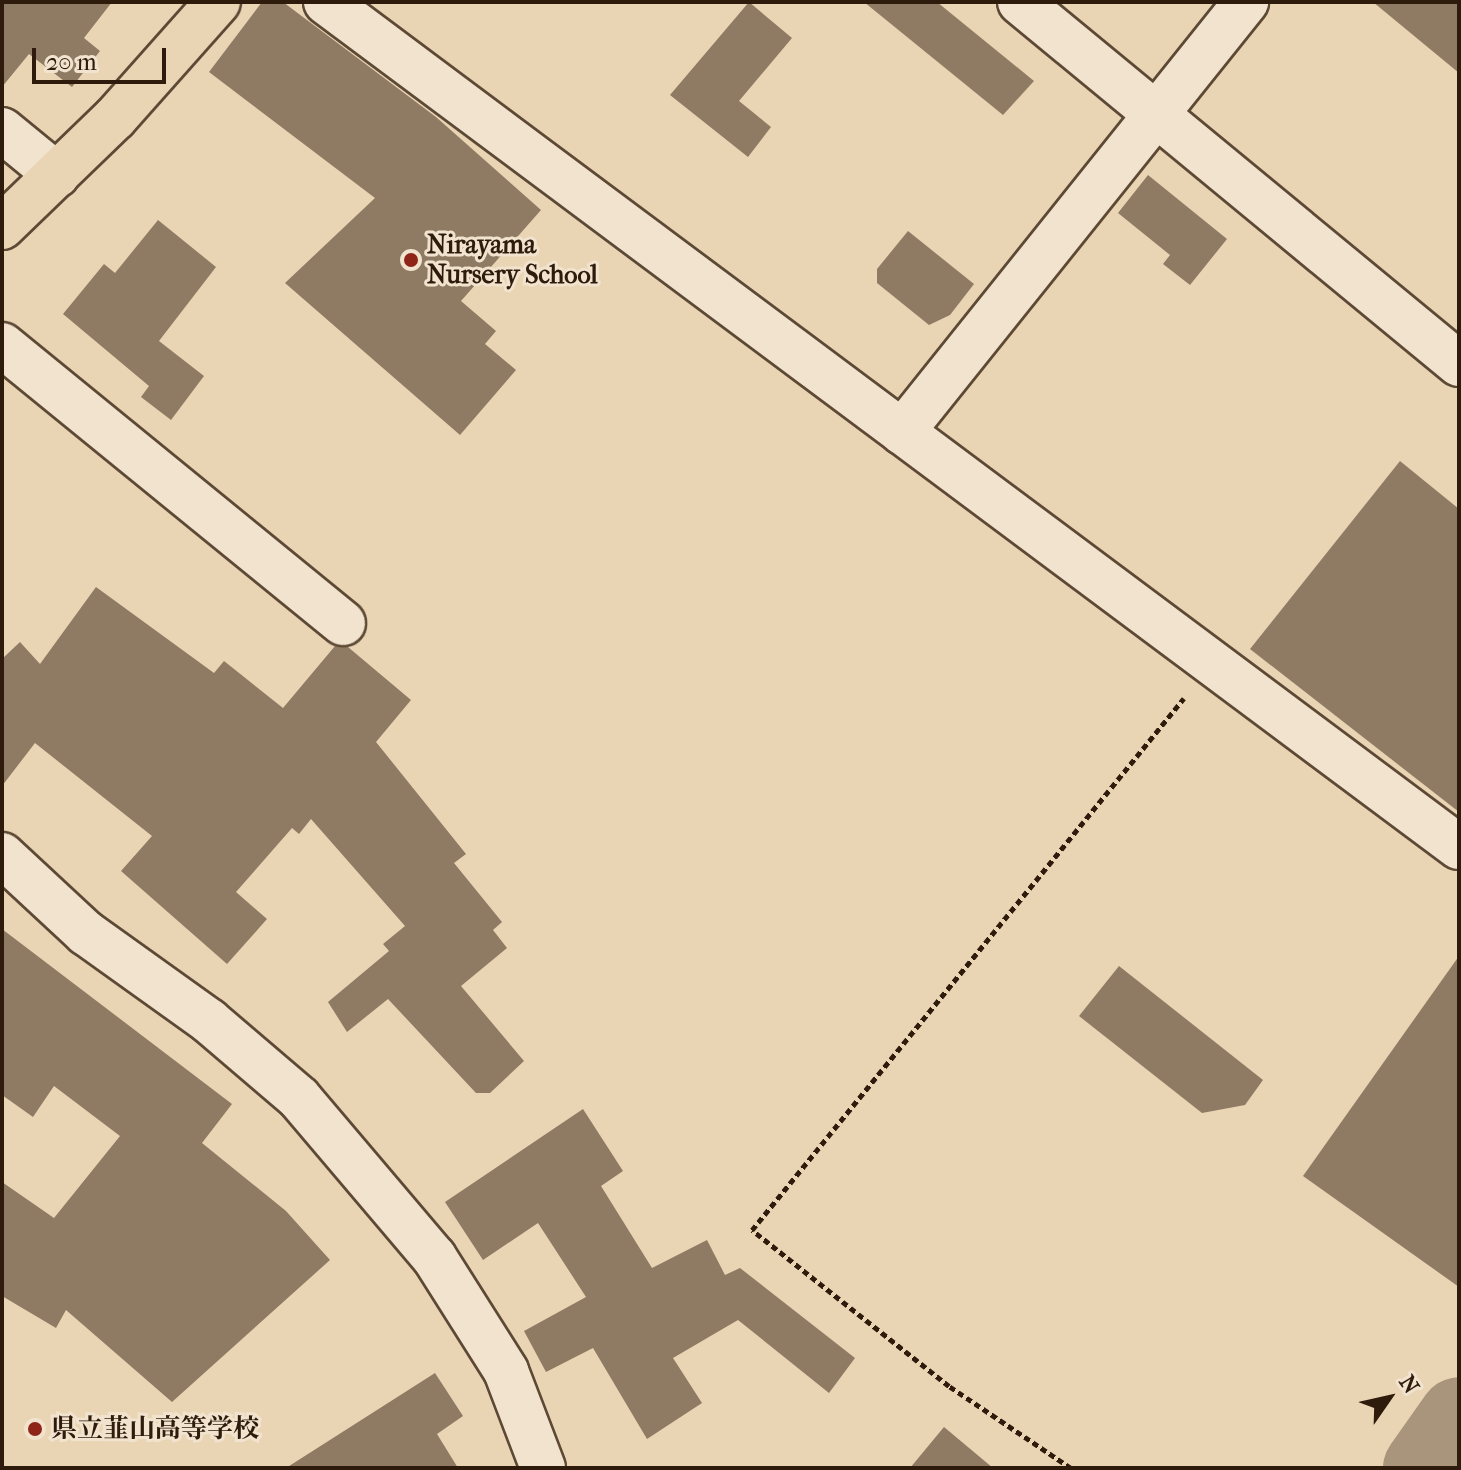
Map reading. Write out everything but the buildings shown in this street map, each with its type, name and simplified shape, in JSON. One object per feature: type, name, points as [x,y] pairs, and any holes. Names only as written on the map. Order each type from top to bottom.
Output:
[{"type":"main road","points":[[2,227],[57,175],[218,2]]},
{"type":"street","points":[[326,2],[1459,847]]},
{"type":"street","points":[[1020,2],[1459,364]]},
{"type":"street","points":[[902,432],[1246,2]]},
{"type":"street","points":[[2,130],[57,175]]},
{"type":"street","points":[[2,345],[343,623]]},
{"type":"street","points":[[2,855],[86,933],[209,1021],[299,1098],[434,1257],[506,1371],[543,1468]]},
{"type":"path","points":[[1071,1468],[949,1386],[752,1230],[1212,664]]},
{"type":"waterway","points":[[1423,1468],[1459,1417]]},
{"type":"place","name":"Nirayama Nursery School","points":[[411,260]]},
{"type":"place","name":"県立韮山高等学校","points":[[35,1429]]}]
